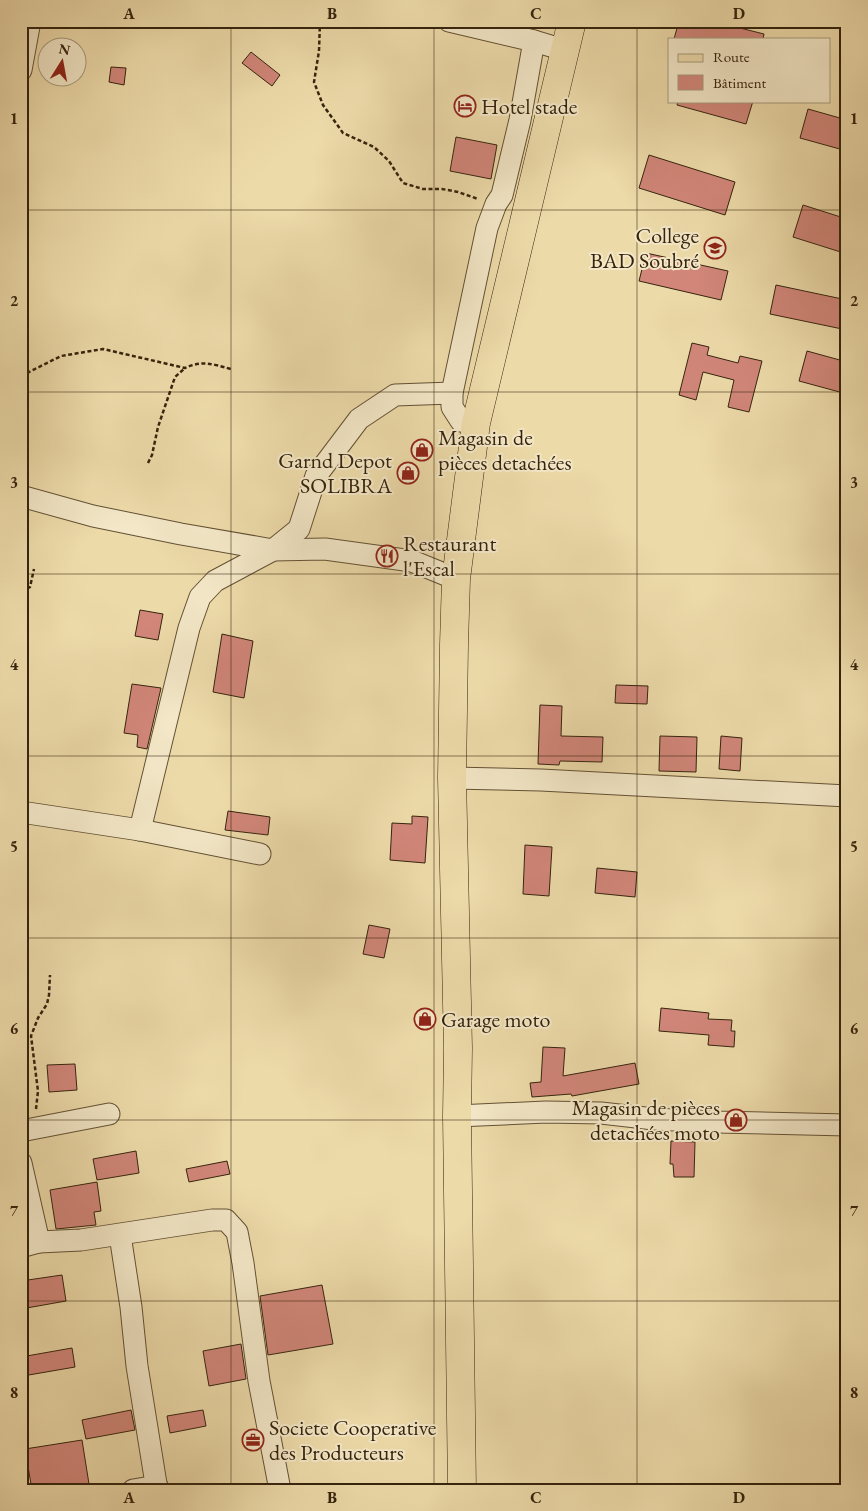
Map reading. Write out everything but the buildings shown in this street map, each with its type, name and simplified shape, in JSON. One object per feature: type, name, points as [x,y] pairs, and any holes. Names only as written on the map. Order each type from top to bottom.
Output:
[{"type":"main road","points":[[462,1490],[457,1116],[458,1040],[452,778],[456,578],[476,423],[572,21]]},
{"type":"street","points":[[21,70],[30,21]]},
{"type":"street","points":[[449,21],[564,50]]},
{"type":"street","points":[[476,423],[461,421],[452,407],[452,393],[487,228],[496,204],[502,195],[508,175],[534,41]]},
{"type":"street","points":[[140,830],[189,628],[200,597],[215,581],[273,550],[299,529],[316,476],[359,419],[395,395],[452,393]]},
{"type":"street","points":[[21,496],[93,516],[180,534],[273,550],[325,549],[412,561],[456,578]]},
{"type":"street","points":[[452,778],[525,779],[847,796]]},
{"type":"street","points":[[21,812],[140,830],[260,854]]},
{"type":"street","points":[[457,1116],[546,1112],[601,1113],[654,1119],[847,1125]]},
{"type":"street","points":[[21,1131],[109,1114]]},
{"type":"street","points":[[21,1164],[30,1245],[120,1235],[212,1220],[226,1220],[237,1232],[259,1381],[280,1490]]},
{"type":"street","points":[[120,1235],[137,1366],[157,1488],[133,1490]]},
{"type":"path","points":[[320,21],[319,51],[314,82],[323,105],[343,132],[374,147],[389,162],[403,183],[423,189],[442,188],[496,204]]},
{"type":"path","points":[[21,376],[61,356],[103,349],[184,368]]},
{"type":"path","points":[[148,463],[152,455],[158,426],[175,377],[184,368],[196,363],[212,364],[231,369]]},
{"type":"path","points":[[21,591],[30,587],[34,570]]},
{"type":"path","points":[[35,1112],[38,1091],[31,1036],[38,1018],[47,1004],[50,974]]},
{"type":"place","name":"Hotel stade","points":[[465,106]]},
{"type":"place","name":"College BAD Soubré","points":[[715,248]]},
{"type":"place","name":"Magasin de pièces detachées","points":[[422,450]]},
{"type":"place","name":"Garnd Depot SOLIBRA","points":[[408,473]]},
{"type":"place","name":"Restaurant l'Escal","points":[[387,556]]},
{"type":"place","name":"Garage moto","points":[[425,1019]]},
{"type":"place","name":"Magasin de pièces detachées moto","points":[[736,1120]]},
{"type":"place","name":"Societe Cooperative des Producteurs","points":[[253,1440]]}]
